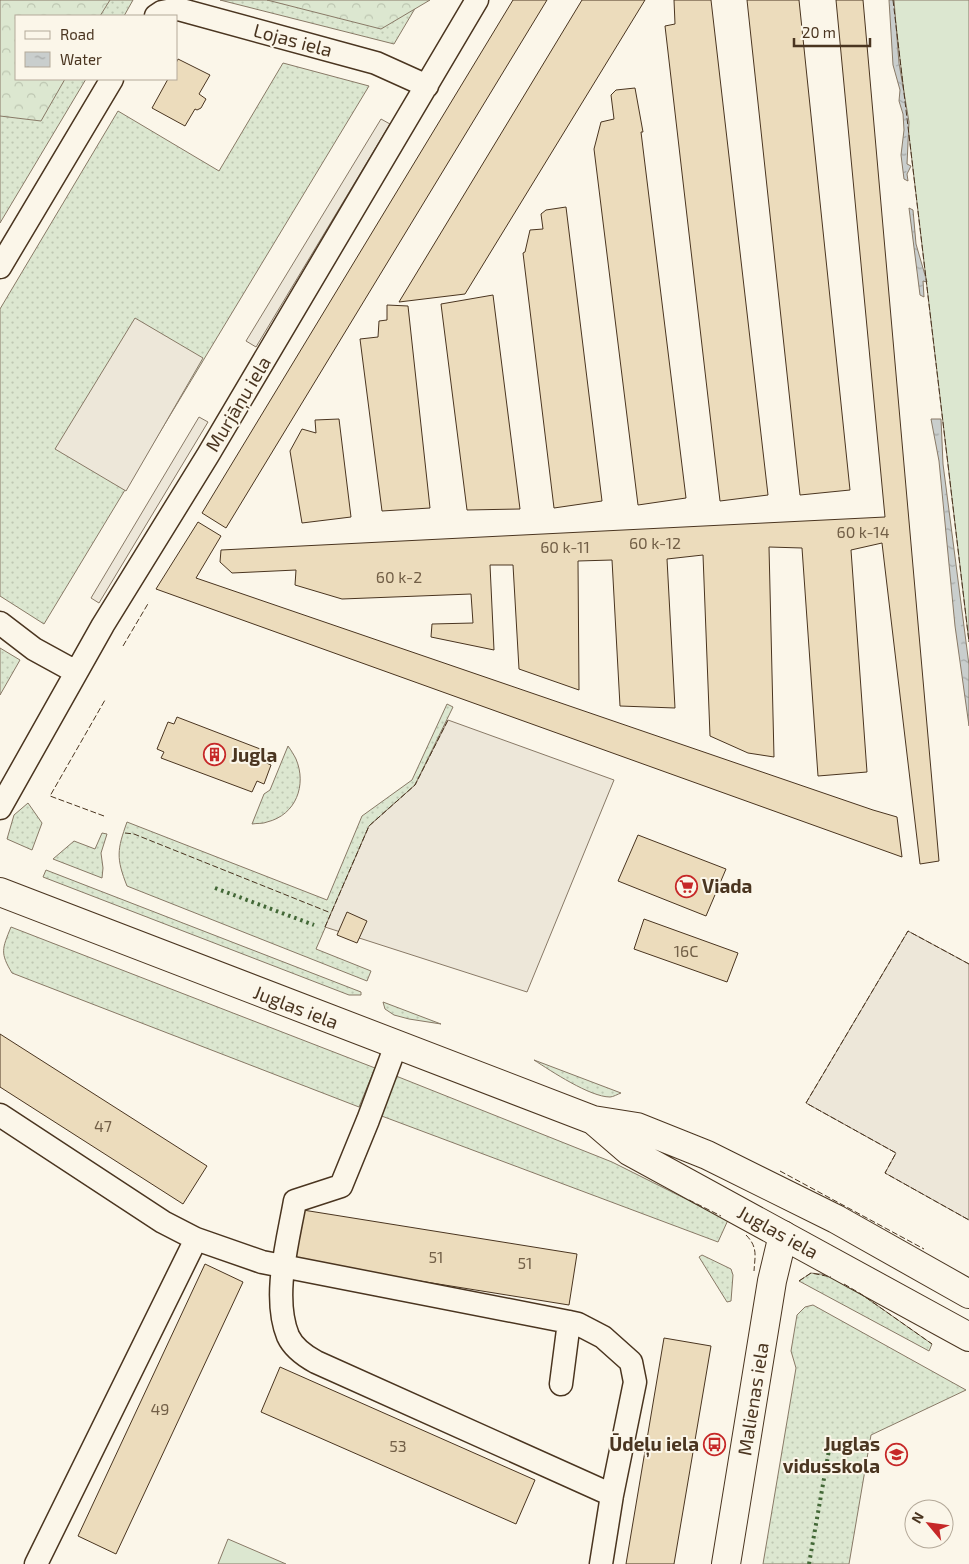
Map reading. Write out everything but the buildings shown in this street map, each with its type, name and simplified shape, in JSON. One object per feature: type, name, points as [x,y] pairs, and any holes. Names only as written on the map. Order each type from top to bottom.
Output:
[{"type":"main road","name":"Juglas iela","points":[[0,892],[593,1120],[637,1127],[708,1155],[800,1200],[969,1294]]},
{"type":"main road","name":"Juglas iela","points":[[593,1120],[629,1151],[969,1338]]},
{"type":"main road","name":"Malienas iela","points":[[726,1564],[772,1282],[783,1235],[800,1200]]},
{"type":"street","name":"Murjāņu iela","points":[[0,808],[103,625],[208,455],[477,0]]},
{"type":"street","name":"Lojas iela","points":[[158,15],[162,12],[178,9],[376,63],[427,86]]},
{"type":"street","points":[[0,267],[111,80]]},
{"type":"street","points":[[0,623],[34,649],[76,672]]},
{"type":"street","points":[[396,1045],[341,1186],[295,1201],[283,1267],[281,1303],[288,1336],[303,1355],[612,1495]]},
{"type":"street","points":[[0,1114],[163,1222],[196,1239],[262,1262],[569,1322],[578,1324],[603,1336],[631,1362],[635,1382],[612,1495],[601,1564]]},
{"type":"street","points":[[36,1564],[196,1239]]},
{"type":"street","points":[[561,1384],[569,1322]]},
{"type":"green space","points":[[0,0],[133,0],[125,15],[15,15],[15,80],[85,80],[0,223]]},
{"type":"green space","points":[[0,0],[110,0],[101,15],[15,15],[15,80],[64,80],[41,121],[0,116]]},
{"type":"green space","points":[[220,0],[420,0],[394,44]]},
{"type":"green space","points":[[267,0],[430,0],[381,29]]},
{"type":"green space","points":[[893,0],[969,0],[969,642]]},
{"type":"green space","points":[[283,63],[369,86],[44,624],[0,596],[0,309],[118,111],[219,171]]},
{"type":"green space","points":[[0,648],[20,660],[0,695]]},
{"type":"green space","points":[[447,704],[453,707],[415,785],[369,826],[316,949],[371,971],[367,981],[127,886],[119,854],[127,822],[327,900],[362,816],[412,780]]},
{"type":"green space","points":[[288,746],[296,759],[299,769],[299,789],[296,798],[292,806],[277,818],[264,823],[252,824],[264,794],[270,790]]},
{"type":"green space","points":[[28,803],[42,823],[32,850],[7,839],[14,815]]},
{"type":"green space","points":[[102,833],[107,834],[101,853],[102,878],[53,859],[74,841],[95,849]]},
{"type":"green space","points":[[46,870],[361,992],[361,995],[349,995],[43,877]]},
{"type":"green space","points":[[11,927],[375,1068],[359,1107],[12,973],[4,955],[4,946]]},
{"type":"green space","points":[[383,1002],[441,1024],[394,1015],[385,1009]]},
{"type":"green space","points":[[534,1060],[621,1093],[610,1097],[592,1093],[571,1083]]},
{"type":"green space","points":[[391,1074],[612,1162],[728,1220],[718,1242],[379,1115]]},
{"type":"green space","points":[[702,1255],[731,1269],[733,1275],[731,1301],[727,1302],[699,1257]]},
{"type":"green space","points":[[811,1273],[829,1275],[861,1294],[932,1344],[929,1351],[799,1281]]},
{"type":"green space","points":[[813,1305],[966,1390],[871,1435],[849,1564],[763,1564],[796,1368],[791,1351],[797,1315],[805,1307]]},
{"type":"green space","points":[[228,1539],[286,1564],[218,1564]]},
{"type":"shaded area","points":[[381,119],[390,124],[256,347],[246,341]]},
{"type":"shaded area","points":[[135,318],[203,358],[126,491],[55,449]]},
{"type":"shaded area","points":[[199,417],[208,422],[99,603],[91,598]]},
{"type":"shaded area","points":[[448,720],[614,780],[527,992],[325,927],[369,826],[415,785]]},
{"type":"shaded area","points":[[908,931],[969,964],[969,1220],[885,1173],[896,1153],[806,1103]]},
{"type":"water","points":[[889,0],[894,0],[899,63],[909,122],[907,164],[911,166],[907,174],[908,181],[904,179],[901,155],[904,130],[903,114],[899,101],[900,90],[893,65]]},
{"type":"water","points":[[909,208],[913,210],[916,244],[927,282],[923,281],[924,297],[920,295]]},
{"type":"water","points":[[931,419],[941,419],[943,464],[969,665],[969,726],[955,626],[939,461]]},
{"type":"hedge","points":[[215,888],[314,925]]},
{"type":"hedge","points":[[809,1564],[829,1450]]},
{"type":"fence","points":[[893,0],[969,642]]},
{"type":"fence","points":[[123,646],[149,602]]},
{"type":"fence","points":[[104,816],[50,796],[105,700]]},
{"type":"fence","points":[[325,927],[369,826],[415,785],[448,720]]},
{"type":"fence","points":[[125,833],[134,834],[331,913]]},
{"type":"fence","points":[[969,964],[908,931],[806,1103],[896,1153],[885,1173],[969,1220]]},
{"type":"fence","points":[[780,1171],[924,1249]]},
{"type":"fence","points":[[689,1200],[721,1216]]},
{"type":"fence","points":[[746,1235],[754,1248],[754,1271]]},
{"type":"fence","points":[[799,1281],[811,1273],[831,1277]]},
{"type":"fence","points":[[844,1284],[932,1344]]},
{"type":"place","name":"Jugla","points":[[215,755]]},
{"type":"place","name":"Viada","points":[[686,886]]},
{"type":"place","name":"Ūdeļu iela","points":[[715,1444]]},
{"type":"place","name":"Juglas vidusskola","points":[[896,1455]]}]
